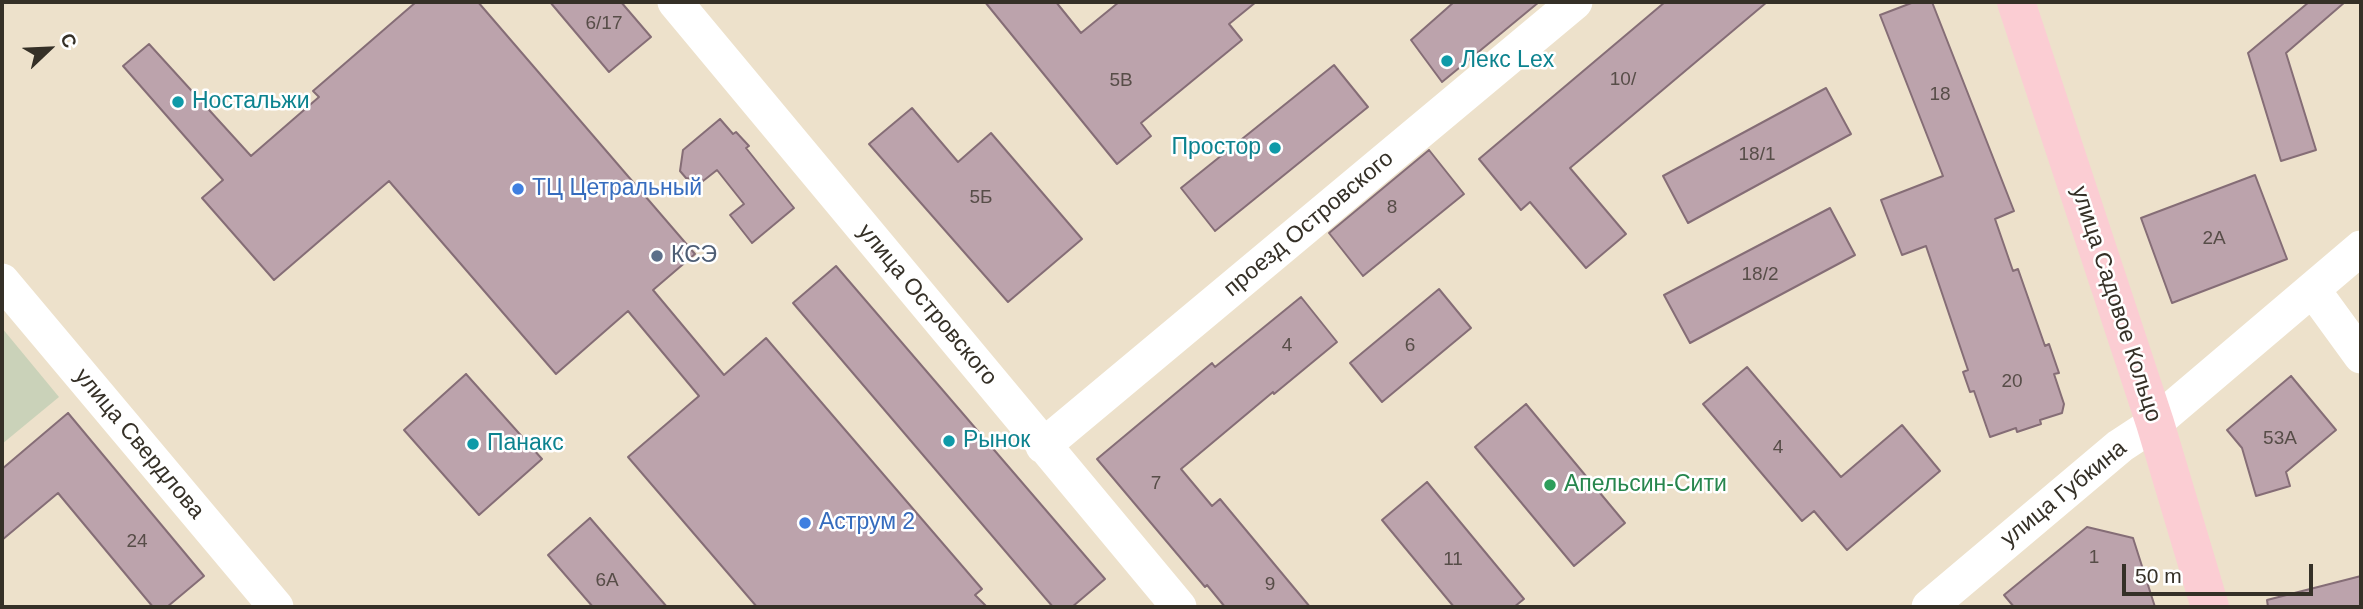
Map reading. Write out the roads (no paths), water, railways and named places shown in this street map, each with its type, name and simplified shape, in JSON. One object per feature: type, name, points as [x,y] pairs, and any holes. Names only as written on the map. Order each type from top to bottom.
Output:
[{"type":"main road","name":"улица Садовое Кольцо","points":[[2016,2],[2155,423],[2210,607]]},
{"type":"street","name":"улица Островского","points":[[676,2],[1179,607]]},
{"type":"street","name":"проезд Островского","points":[[1044,446],[1575,2]]},
{"type":"street","name":"улица Губкина","points":[[1929,607],[2120,446],[2155,423],[2361,248]]},
{"type":"street","name":"улица Свердлова","points":[[2,281],[276,607]]},
{"type":"street","points":[[2313,290],[2361,356]]},
{"type":"place","name":"Лекс Lex","points":[[1447,61]]},
{"type":"place","name":"Ностальжи","points":[[178,102]]},
{"type":"place","name":"Простор","points":[[1275,148]]},
{"type":"place","name":"ТЦ Цетральный","points":[[518,189]]},
{"type":"place","name":"КСЭ","points":[[657,256]]},
{"type":"place","name":"Рынок","points":[[949,441]]},
{"type":"place","name":"Панакс","points":[[473,444]]},
{"type":"place","name":"Апельсин-Сити","points":[[1550,485]]},
{"type":"place","name":"Аструм 2","points":[[805,523]]}]
